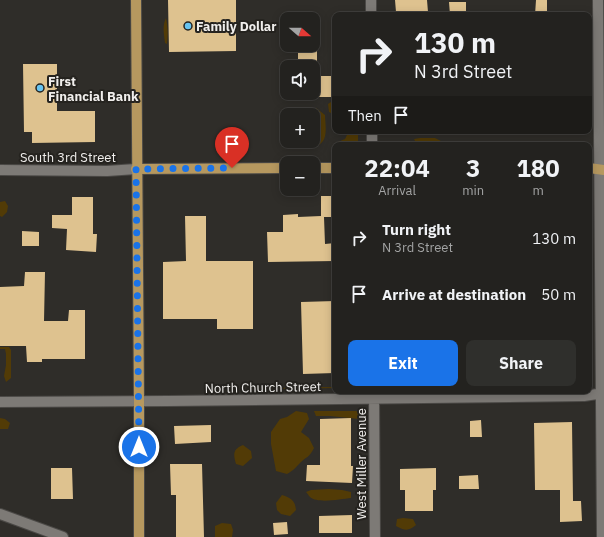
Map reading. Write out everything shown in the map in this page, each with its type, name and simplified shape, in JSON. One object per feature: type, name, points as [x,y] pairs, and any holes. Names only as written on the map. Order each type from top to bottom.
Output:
[{"type":"main road","points":[[136,0],[139,537]]},
{"type":"main road","points":[[136,169],[280,168]]},
{"type":"main road","points":[[320,168],[332,168]]},
{"type":"street","points":[[371,0],[372,12]]},
{"type":"street","points":[[598,0],[597,169],[602,393],[602,537]]},
{"type":"street","name":"South 3rd Street","points":[[0,170],[107,171],[136,169]]},
{"type":"street","name":"North Church Street","points":[[0,402],[139,402],[374,394],[584,396],[602,393]]},
{"type":"street","name":"West Miller Avenue","points":[[374,394],[375,537]]},
{"type":"street","points":[[0,514],[63,537]]},
{"type":"shaded area","points":[[166,18],[168,31],[167,44],[165,43],[164,30]]},
{"type":"shaded area","points":[[332,101],[332,114],[329,112],[328,104]]},
{"type":"shaded area","points":[[320,111],[325,115],[326,132],[324,140],[320,144]]},
{"type":"shaded area","points":[[348,134],[358,134],[358,142],[338,142],[345,139]]},
{"type":"shaded area","points":[[435,138],[441,141],[416,142],[414,139]]},
{"type":"shaded area","points":[[5,201],[8,206],[7,212],[2,217],[0,216],[0,202]]},
{"type":"shaded area","points":[[0,347],[9,347],[11,350],[11,378],[6,382],[4,376],[6,354],[5,349],[0,349]]},
{"type":"shaded area","points":[[332,387],[271,389],[270,388]]},
{"type":"shaded area","points":[[296,411],[307,413],[309,419],[301,432],[309,438],[314,448],[309,455],[287,474],[276,471],[271,444],[271,432],[280,419],[287,417]]},
{"type":"shaded area","points":[[314,411],[356,411],[361,413],[363,416],[359,419],[316,416]]},
{"type":"shaded area","points":[[0,418],[5,419],[10,423],[8,429],[0,429]]},
{"type":"shaded area","points":[[243,445],[251,451],[252,458],[243,466],[236,464],[234,455],[237,448]]},
{"type":"shaded area","points":[[329,489],[351,492],[351,498],[318,500],[310,497],[306,492],[311,490]]},
{"type":"shaded area","points":[[282,495],[290,498],[295,504],[296,510],[290,516],[281,514],[277,510],[276,503]]},
{"type":"shaded area","points":[[397,519],[413,519],[416,525],[407,530],[396,526]]},
{"type":"shaded area","points":[[222,523],[231,524],[233,530],[232,537],[215,537],[215,526]]},
{"type":"building","points":[[168,0],[236,0],[236,51],[169,52]]},
{"type":"building","points":[[395,0],[427,0],[428,12],[396,12]]},
{"type":"building","points":[[536,0],[547,0],[547,12],[535,12]]},
{"type":"building","points":[[449,2],[466,2],[466,12],[450,12]]},
{"type":"building","points":[[298,52],[317,52],[317,60],[298,60]]},
{"type":"building","name":"First Financial Bank","points":[[23,64],[57,64],[57,111],[95,111],[95,142],[32,143],[32,132],[24,132]]},
{"type":"building","points":[[320,76],[332,76],[332,97],[320,97]]},
{"type":"building","points":[[321,196],[332,196],[332,217],[324,217],[325,244],[332,243],[332,261],[268,262],[267,232],[283,232],[283,215],[298,214],[298,217],[321,216]]},
{"type":"building","points":[[72,197],[93,197],[93,234],[97,234],[96,252],[66,250],[67,229],[52,228],[52,215],[72,215]]},
{"type":"building","points":[[185,216],[206,216],[206,261],[253,261],[253,329],[217,329],[217,319],[163,319],[163,262],[186,261]]},
{"type":"building","points":[[22,231],[39,232],[39,246],[22,246]]},
{"type":"building","points":[[25,272],[45,272],[44,321],[68,321],[69,310],[85,310],[85,359],[42,359],[42,362],[27,362],[26,346],[0,346],[0,287],[24,286]]},
{"type":"building","points":[[332,301],[332,373],[303,374],[301,302]]},
{"type":"building","points":[[351,418],[351,466],[353,466],[352,483],[306,481],[307,465],[320,465],[320,419]]},
{"type":"building","points":[[481,420],[482,437],[470,437],[470,421]]},
{"type":"building","points":[[572,422],[573,501],[581,501],[582,521],[560,522],[560,490],[535,490],[534,423]]},
{"type":"building","points":[[211,425],[211,442],[175,444],[174,426]]},
{"type":"building","points":[[170,464],[202,464],[204,537],[176,537],[176,495],[171,495]]},
{"type":"building","points":[[51,468],[72,468],[73,499],[51,499]]},
{"type":"building","points":[[436,468],[436,490],[433,490],[433,511],[405,511],[405,490],[400,490],[400,469]]},
{"type":"building","points":[[478,475],[479,489],[459,489],[459,476]]},
{"type":"building","points":[[352,515],[352,533],[319,533],[319,516]]},
{"type":"building","points":[[287,522],[288,534],[274,535],[273,523]]},
{"type":"place","name":"Family Dollar","points":[[188,26]]},
{"type":"place","name":"First Financial Bank","points":[[40,88]]},
{"type":"route","points":[[139,447],[136,169],[232,168]]}]
